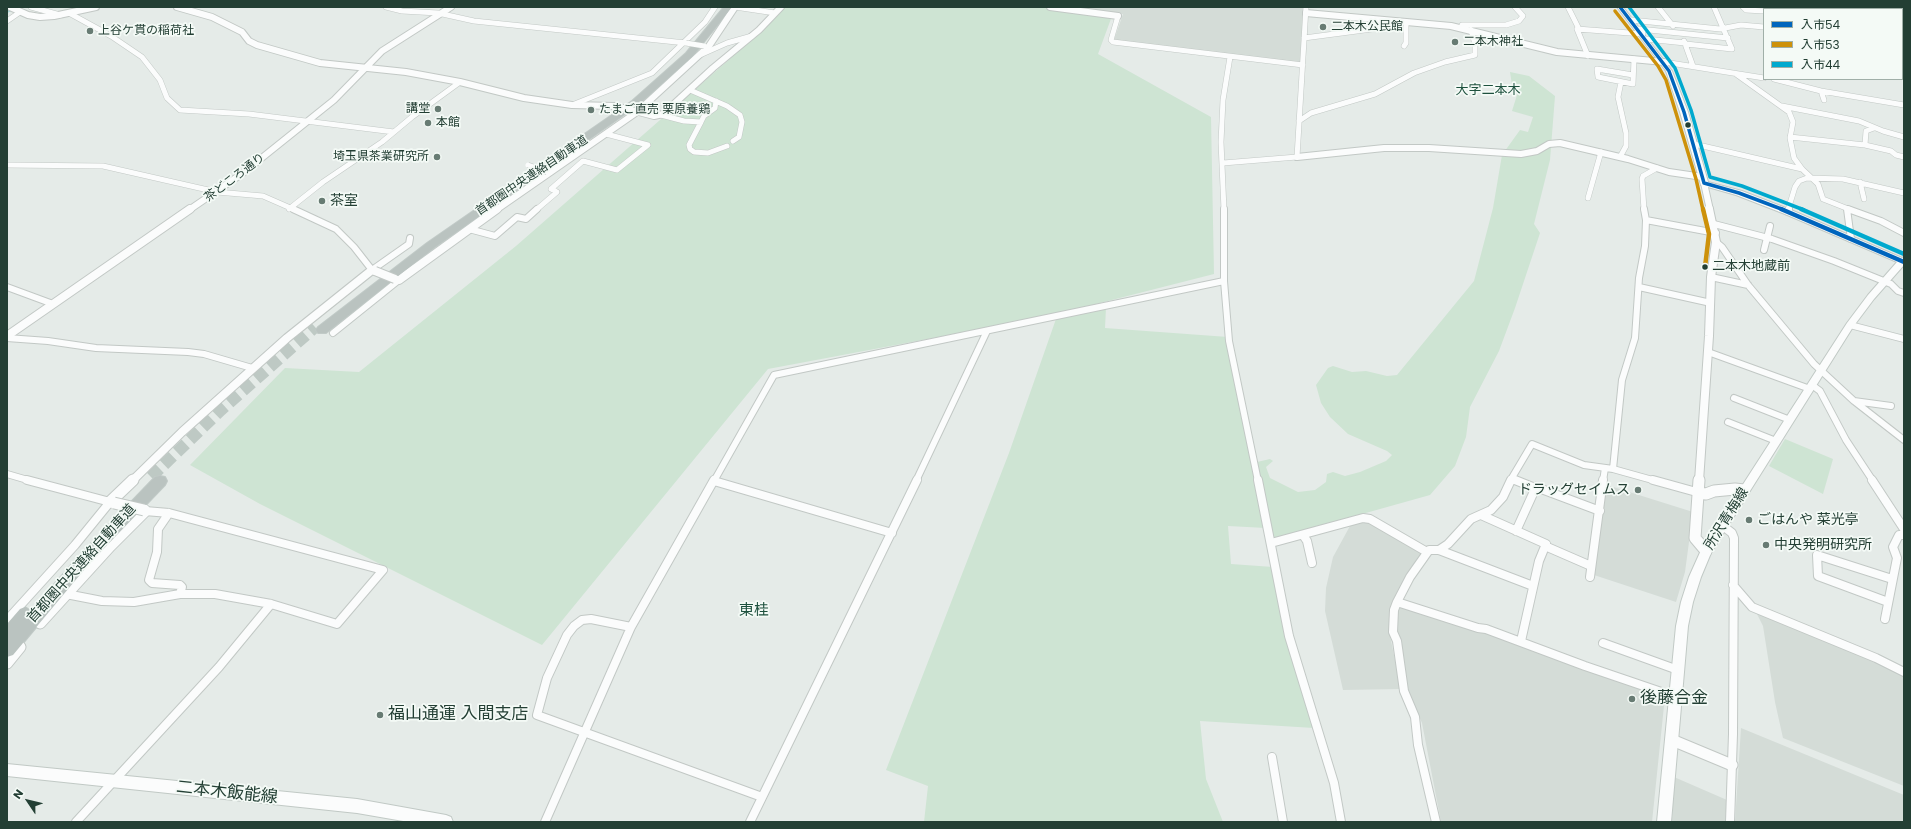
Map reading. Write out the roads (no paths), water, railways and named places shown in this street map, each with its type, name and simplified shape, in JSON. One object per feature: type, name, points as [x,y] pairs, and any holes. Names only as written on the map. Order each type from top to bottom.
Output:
[{"type":"highway","name":"首都圏中央連絡自動車道","points":[[722,7],[684,54],[630,101],[595,128],[416,249],[318,328],[431,245],[635,103],[689,55],[728,7]]},
{"type":"highway","points":[[1779,7],[1784,8]]},
{"type":"highway","name":"首都圏中央連絡自動車道","points":[[7,635],[75,557],[155,479],[7,650]]},
{"type":"main road","points":[[1620,7],[1664,62],[1674,83],[1704,180],[1788,212],[1903,261]]},
{"type":"main road","name":"所沢青梅線","points":[[1664,822],[1682,626],[1694,577],[1706,551],[1850,325],[1884,281],[1903,261]]},
{"type":"main road","name":"二本木飯能線","points":[[7,770],[357,806],[446,822]]},
{"type":"street","points":[[7,20],[14,9],[27,7]]},
{"type":"street","points":[[31,7],[60,15]]},
{"type":"street","points":[[7,8],[35,17],[60,15],[96,7]]},
{"type":"street","points":[[177,7],[212,18],[242,32],[249,41],[259,46],[320,62],[406,72],[460,82],[524,98],[572,105],[614,106],[654,116],[661,115],[684,121],[700,122]]},
{"type":"street","points":[[386,7],[402,11],[441,13],[474,21],[534,28],[581,31],[609,36],[638,37],[708,45],[727,44]]},
{"type":"street","name":"茶どころ通り","points":[[7,337],[217,192],[308,121],[338,95],[382,51],[451,7]]},
{"type":"street","points":[[572,105],[652,74],[705,22],[715,7]]},
{"type":"street","points":[[333,333],[397,279],[606,134],[635,111],[700,55],[735,7],[775,13]]},
{"type":"street","points":[[661,115],[752,36],[781,7]]},
{"type":"street","points":[[1050,7],[1074,8],[1118,16],[1111,41],[1303,65]]},
{"type":"street","points":[[1462,28],[1462,25],[1506,25],[1519,21],[1523,16],[1515,7]]},
{"type":"street","points":[[1568,7],[1579,29],[1577,29],[1588,56]]},
{"type":"street","points":[[1658,7],[1680,34],[1693,66]]},
{"type":"street","points":[[1643,34],[1685,44],[1732,49],[1714,7]]},
{"type":"street","points":[[1743,7],[1746,10],[1763,11]]},
{"type":"street","points":[[1795,7],[1800,8]]},
{"type":"street","points":[[1297,158],[1306,10],[1462,28],[1537,48],[1588,56],[1664,62],[1763,78]]},
{"type":"street","points":[[69,13],[111,36],[142,57],[160,80],[167,98],[180,110],[249,114],[394,132]]},
{"type":"street","points":[[1631,20],[1724,28],[1741,25],[1763,27]]},
{"type":"street","points":[[1304,38],[1372,29],[1403,22]]},
{"type":"street","points":[[1403,22],[1406,43],[1404,46]]},
{"type":"street","points":[[1579,29],[1728,38]]},
{"type":"street","points":[[1299,121],[1311,113],[1375,94],[1414,73],[1445,62],[1475,55],[1475,44],[1472,30]]},
{"type":"street","points":[[700,55],[752,36]]},
{"type":"street","points":[[1230,57],[1222,112],[1221,142],[1223,163],[1224,281],[1232,359],[1289,636],[1334,783],[1341,822]]},
{"type":"street","points":[[1633,75],[1597,69],[1598,77],[1633,84],[1634,59]]},
{"type":"street","points":[[1736,74],[1765,96],[1782,106],[1788,112],[1793,122],[1790,137],[1794,158],[1802,169],[1820,187],[1824,199],[1873,218],[1904,233]]},
{"type":"street","points":[[1778,80],[1821,91],[1904,105]]},
{"type":"street","points":[[290,209],[324,182],[460,82]]},
{"type":"street","points":[[1620,157],[1626,146],[1626,133],[1618,97],[1621,82]]},
{"type":"street","points":[[690,90],[738,112],[742,118],[739,137],[733,142]]},
{"type":"street","points":[[1821,91],[1824,100]]},
{"type":"street","points":[[715,108],[716,101]]},
{"type":"street","points":[[727,106],[715,108],[704,116],[689,145],[690,149],[696,153],[719,150],[727,146]]},
{"type":"street","points":[[1782,106],[1844,117],[1904,137]]},
{"type":"street","points":[[1866,147],[1866,131],[1874,128]]},
{"type":"street","points":[[469,228],[495,236],[517,217],[526,219],[557,192],[551,189],[583,161],[617,170],[648,145],[606,134]]},
{"type":"street","points":[[1790,137],[1891,151],[1893,156],[1904,157]]},
{"type":"street","points":[[1223,163],[1297,158],[1364,149],[1384,148],[1429,148],[1521,154],[1537,151],[1554,142],[1601,152],[1704,180],[1716,238],[1711,277],[1711,303],[1703,417],[1700,493],[1695,538],[1706,551]]},
{"type":"street","points":[[1694,144],[1802,169]]},
{"type":"street","points":[[1588,198],[1601,152]]},
{"type":"street","points":[[7,165],[103,166],[217,192],[263,196],[336,229],[354,247],[374,271],[397,279]]},
{"type":"street","points":[[528,165],[548,173]]},
{"type":"street","points":[[1590,576],[1600,511],[1620,417],[1622,380],[1635,338],[1639,287],[1645,246],[1646,220],[1643,205],[1642,179],[1643,176],[1657,168]]},
{"type":"street","points":[[1788,212],[1795,187],[1799,181],[1812,178],[1843,179],[1904,193]]},
{"type":"street","points":[[1860,182],[1864,199]]},
{"type":"street","points":[[1847,209],[1851,239]]},
{"type":"street","points":[[1873,218],[1874,210]]},
{"type":"street","points":[[1646,220],[1716,238],[1748,284],[1809,358],[1854,401],[1904,440]]},
{"type":"street","points":[[1714,224],[1767,237],[1835,261],[1884,281],[1904,293]]},
{"type":"street","points":[[1764,250],[1770,226]]},
{"type":"street","points":[[7,620],[112,503],[182,432],[287,338],[409,244],[410,238]]},
{"type":"street","points":[[1711,277],[1748,284]]},
{"type":"street","points":[[544,822],[631,627],[774,375],[1224,281]]},
{"type":"street","points":[[7,287],[53,304]]},
{"type":"street","points":[[1639,287],[1711,303]]},
{"type":"street","points":[[1850,325],[1904,339]]},
{"type":"street","points":[[750,822],[892,533],[987,330]]},
{"type":"street","points":[[7,337],[48,340],[96,348],[204,354],[252,368]]},
{"type":"street","points":[[1708,352],[1820,391],[1846,440],[1904,529]]},
{"type":"street","points":[[1734,398],[1790,420]]},
{"type":"street","points":[[1854,401],[1891,406]]},
{"type":"street","points":[[1728,422],[1776,441]]},
{"type":"street","points":[[1439,550],[1448,544],[1471,519],[1481,516],[1491,510],[1503,497],[1509,483],[1513,479],[1532,444],[1584,465],[1609,468],[1700,493],[1706,494],[1714,491],[1735,489],[1744,490]]},
{"type":"street","points":[[7,474],[112,503],[169,513],[270,538],[383,570],[337,624],[271,604],[215,594],[180,594],[134,602],[102,601],[66,594]]},
{"type":"street","points":[[1513,479],[1600,511]]},
{"type":"street","points":[[714,481],[892,533]]},
{"type":"street","points":[[1516,531],[1535,488]]},
{"type":"street","points":[[7,662],[66,594],[145,510]]},
{"type":"street","points":[[169,513],[158,529],[157,552],[149,580],[152,583],[180,585],[182,587],[180,594]]},
{"type":"street","points":[[1481,516],[1546,544],[1545,546],[1591,566]]},
{"type":"street","points":[[1271,543],[1363,518],[1370,518],[1427,552]]},
{"type":"street","points":[[1723,526],[1732,533],[1734,538],[1730,822]]},
{"type":"street","points":[[1303,535],[1307,540],[1312,563]]},
{"type":"street","points":[[1885,619],[1897,558],[1893,547],[1899,535],[1904,535]]},
{"type":"street","points":[[1521,641],[1539,561],[1545,546]]},
{"type":"street","points":[[1436,822],[1418,745],[1415,717],[1404,691],[1397,640],[1393,632],[1396,602],[1410,577],[1429,550],[1439,550],[1533,586]]},
{"type":"street","points":[[1888,602],[1818,576],[1817,555],[1892,579]]},
{"type":"street","points":[[1733,585],[1752,607],[1876,658],[1904,672]]},
{"type":"street","points":[[1396,602],[1478,628],[1486,629],[1585,666],[1676,697]]},
{"type":"street","points":[[76,822],[219,667],[271,604]]},
{"type":"street","points":[[631,627],[591,619],[582,620],[567,635],[547,678],[537,715],[762,797]]},
{"type":"street","points":[[1603,643],[1678,670]]},
{"type":"street","points":[[1672,740],[1732,765]]},
{"type":"street","points":[[1272,757],[1283,822]]},
{"type":"waterway","points":[[7,11],[18,7]]},
{"type":"tunnel","points":[[151,477],[221,410],[315,327]]},
{"type":"place","name":"二本木公民館","points":[[1323,27]]},
{"type":"place","name":"上谷ケ貫の稲荷社","points":[[90,31]]},
{"type":"place","name":"二本木神社","points":[[1455,42]]},
{"type":"place","name":"講堂","points":[[438,109]]},
{"type":"place","name":"たまご直売 栗原養鶏","points":[[591,110]]},
{"type":"place","name":"本館","points":[[428,123]]},
{"type":"place","name":"埼玉県茶業研究所","points":[[437,157]]},
{"type":"place","name":"茶室","points":[[322,201]]},
{"type":"place","name":"二本木地蔵前","points":[[1705,267]]},
{"type":"place","name":"ドラッグセイムス","points":[[1638,490]]},
{"type":"place","name":"ごはんや 菜光亭","points":[[1749,520]]},
{"type":"place","name":"中央発明研究所","points":[[1766,545]]},
{"type":"place","name":"後藤合金","points":[[1632,699]]},
{"type":"place","name":"福山通運 入間支店","points":[[380,715]]},
{"type":"district","name":"大字二本木","points":[[1488,91]]},
{"type":"district","name":"東桂","points":[[754,611]]}]
